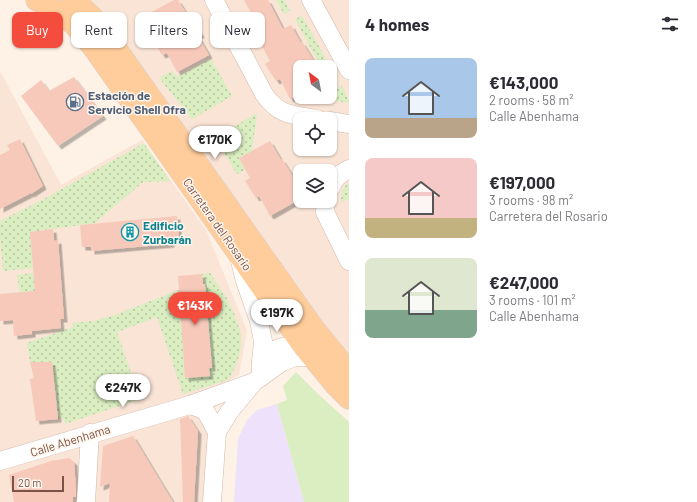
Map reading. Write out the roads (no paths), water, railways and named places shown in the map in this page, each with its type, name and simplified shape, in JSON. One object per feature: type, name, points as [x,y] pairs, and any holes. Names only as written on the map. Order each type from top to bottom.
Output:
[{"type":"main road","name":"Carretera del Rosario","points":[[37,0],[46,4],[74,24],[94,48],[238,253],[315,350],[335,384],[349,398]]},
{"type":"main road","name":"Carretera del Rosario","points":[[73,0],[92,17],[111,42],[312,328],[315,350],[349,372]]},
{"type":"street","points":[[214,0],[264,94],[278,110],[293,115]]},
{"type":"street","points":[[311,0],[349,70]]},
{"type":"street","points":[[337,122],[349,124]]},
{"type":"street","points":[[337,176],[340,173],[349,169]]},
{"type":"street","points":[[325,208],[325,212],[349,261]]},
{"type":"street","points":[[238,253],[259,321],[263,341],[259,373]]},
{"type":"street","points":[[212,502],[217,432],[229,412],[259,373],[270,354],[279,348],[315,350]]},
{"type":"street","name":"Calle Abenhama","points":[[0,461],[190,405],[259,373]]},
{"type":"street","points":[[190,405],[205,410],[217,432]]},
{"type":"street","points":[[86,502],[90,434]]},
{"type":"place","name":"Estación de Servicio Shell Ofra","points":[[75,102]]},
{"type":"place","name":"Edificio Zurbarán","points":[[130,232]]}]
